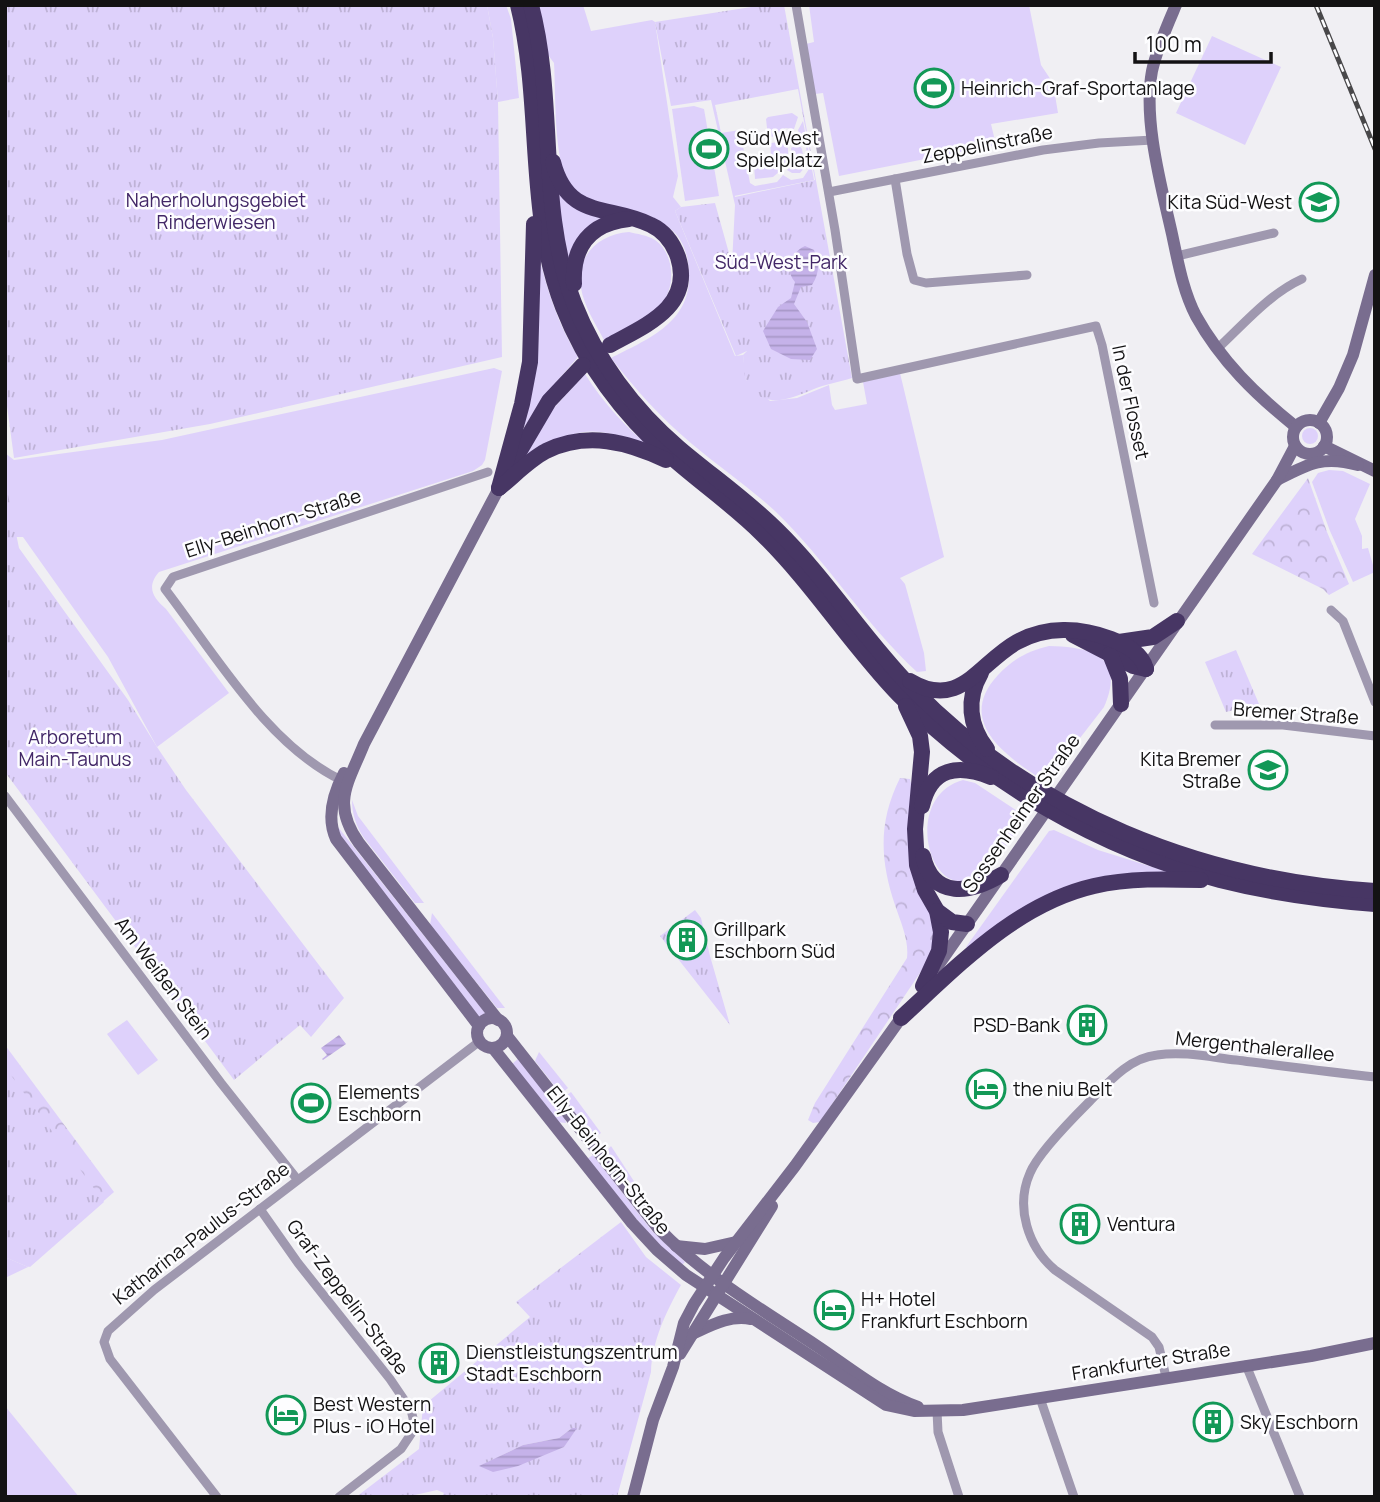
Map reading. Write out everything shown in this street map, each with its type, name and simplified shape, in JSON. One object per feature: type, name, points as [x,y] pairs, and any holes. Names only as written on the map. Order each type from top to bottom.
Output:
[{"type":"highway","points":[[518,5],[532,82],[540,217],[552,275],[563,309],[579,342],[607,388],[629,415],[685,469],[773,544],[900,695],[958,746],[1004,781],[1062,817],[1114,842],[1180,868],[1220,880],[1308,897],[1375,904]]},
{"type":"highway","points":[[531,5],[542,61],[555,236],[575,303],[596,347],[616,380],[638,407],[672,442],[742,498],[782,535],[894,669],[932,708],[995,760],[1068,806],[1120,831],[1183,856],[1274,879],[1375,891]]},
{"type":"highway","points":[[548,143],[555,170],[567,191],[588,207],[655,227],[670,242],[679,261],[680,283],[675,297],[663,314],[610,345]]},
{"type":"highway","points":[[499,488],[522,404],[530,362],[537,180]]},
{"type":"highway","points":[[575,303],[573,268],[581,246],[601,227],[635,219]]},
{"type":"highway","points":[[499,488],[542,411],[564,383],[583,366]]},
{"type":"highway","points":[[499,488],[547,451],[586,440],[619,442],[685,469]]},
{"type":"highway","points":[[1114,648],[1153,637],[1177,621]]},
{"type":"highway","points":[[894,669],[920,687],[939,691],[968,682],[1015,643],[1034,635],[1057,631],[1084,631],[1114,648],[1136,652],[1146,669]]},
{"type":"highway","points":[[1114,648],[1120,679],[1121,704]]},
{"type":"highway","points":[[982,670],[975,684],[971,718],[977,736],[995,760]]},
{"type":"highway","points":[[900,695],[922,744],[915,850],[925,890],[937,911],[942,932],[934,963],[923,986]]},
{"type":"highway","points":[[1001,875],[969,890],[950,889],[936,881],[929,873],[920,839],[922,811],[927,792],[944,773],[971,770],[1004,781]]},
{"type":"highway","points":[[901,1018],[974,951],[1010,923],[1051,901],[1092,886],[1113,883],[1168,879],[1220,880]]},
{"type":"highway","points":[[937,911],[952,922],[967,924]]},
{"type":"street","points":[[796,5],[829,191]]},
{"type":"street","points":[[1176,5],[1152,70],[1150,97],[1153,140],[1188,296],[1195,314],[1217,349],[1255,392],[1296,427],[1307,420],[1320,422],[1326,430],[1324,446],[1316,453],[1300,449]]},
{"type":"street","name":"Zeppelinstraße","points":[[829,191],[1043,150],[1153,140]]},
{"type":"street","points":[[895,179],[914,280],[926,284],[1027,275]]},
{"type":"street","name":"In der Flosset","points":[[829,191],[857,379],[1096,326],[1154,603]]},
{"type":"street","points":[[1177,256],[1274,233]]},
{"type":"street","points":[[1320,422],[1353,355],[1375,275]]},
{"type":"street","points":[[1217,349],[1264,306],[1302,279]]},
{"type":"street","name":"Sossenheimer Straße","points":[[633,1497],[653,1420],[673,1367],[684,1323],[704,1287],[901,1018],[1300,449],[1293,434],[1296,427]]},
{"type":"street","points":[[1324,446],[1358,465]]},
{"type":"street","points":[[1277,480],[1324,460],[1341,460],[1375,471]]},
{"type":"street","name":"Elly-Beinhorn-Straße","points":[[345,781],[297,752],[273,730],[165,589],[169,580],[488,472]]},
{"type":"street","name":"Elly-Beinhorn-Straße","points":[[479,1026],[336,839],[331,828],[331,810],[499,488]]},
{"type":"street","points":[[1331,610],[1343,621],[1375,702]]},
{"type":"street","name":"Bremer Straße","points":[[1215,725],[1283,725],[1375,736]]},
{"type":"street","name":"Elly-Beinhorn-Straße","points":[[345,781],[343,808],[352,832],[657,1226],[675,1246],[712,1275]]},
{"type":"street","name":"Am Weißen Stein","points":[[5,796],[221,1083],[297,1179]]},
{"type":"street","points":[[480,1041],[479,1026],[486,1020],[498,1020]]},
{"type":"street","points":[[494,1048],[504,1043],[507,1035]]},
{"type":"street","name":"Elly-Beinhorn-Straße","points":[[480,1041],[494,1048],[632,1223],[657,1250],[704,1287]]},
{"type":"street","name":"Katharina-Paulus-Straße","points":[[217,1497],[110,1359],[104,1342],[108,1331],[145,1297],[480,1041]]},
{"type":"street","name":"Mergenthalerallee","points":[[1166,1377],[1159,1347],[1152,1337],[1055,1270],[1036,1249],[1026,1222],[1024,1198],[1034,1165],[1107,1084],[1129,1066],[1153,1055],[1188,1054],[1375,1077]]},
{"type":"street","points":[[566,1140],[578,1148],[588,1149],[593,1146]]},
{"type":"street","name":"Sossenheimer Straße","points":[[673,1367],[795,1166]]},
{"type":"street","name":"Graf-Zeppelin-Straße","points":[[260,1209],[411,1410],[413,1431],[401,1449],[339,1497]]},
{"type":"street","points":[[675,1246],[705,1249],[736,1242]]},
{"type":"street","name":"Frankfurter Straße","points":[[712,1275],[881,1390],[912,1405],[934,1411]]},
{"type":"street","name":"Frankfurter Straße","points":[[704,1287],[879,1402],[901,1410],[963,1410],[1311,1356],[1375,1343]]},
{"type":"street","points":[[692,1334],[734,1318],[757,1320]]},
{"type":"street","points":[[1246,1365],[1300,1497]]},
{"type":"street","points":[[1040,1398],[1074,1497]]},
{"type":"street","points":[[934,1411],[959,1497]]},
{"type":"green space","name":"Naherholungsgebiet Rinderwiesen","points":[[5,5],[487,5],[493,38],[498,102],[502,357],[210,424],[14,458],[5,391]]},
{"type":"green space","points":[[487,5],[506,5],[511,19],[519,98],[498,102],[493,38]]},
{"type":"green space","points":[[537,5],[583,5],[591,31],[652,20],[655,22],[678,176],[673,197],[681,207],[675,211],[735,356],[743,355],[746,380],[770,401],[797,398],[829,385],[835,410],[867,404],[863,382],[900,373],[944,557],[900,578],[905,584],[924,653],[926,671],[917,672],[898,653],[812,550],[775,511],[670,424],[611,358],[663,329],[681,308],[687,295],[689,279],[686,254],[678,237],[666,226],[598,204],[570,185],[558,144],[554,63],[548,55]]},
{"type":"green space","name":"Süd-West-Park","points":[[764,5],[784,5],[852,378],[778,400],[761,397],[747,382],[743,355],[747,351],[736,356],[675,211],[681,207],[715,203],[732,264],[735,205],[711,100],[671,106],[655,22]],"holes":[[[798,89],[815,180],[735,197],[715,105]]]},
{"type":"green space","name":"Heinrich-Graf-Sportanlage","points":[[809,5],[1029,5],[1041,65],[1053,83],[1058,113],[991,124],[996,145],[839,176],[823,93],[815,94],[806,44],[814,42]]},
{"type":"green space","points":[[1212,36],[1281,67],[1245,145],[1176,113]]},
{"type":"green space","points":[[694,106],[704,109],[719,196],[685,201],[672,109]]},
{"type":"green space","points":[[792,113],[798,117],[794,129],[785,128],[780,136],[768,137],[768,117]]},
{"type":"green space","points":[[803,121],[814,180],[734,196],[721,133],[740,130],[750,183],[755,186],[777,182],[783,175],[791,180],[803,178],[809,169],[806,147],[800,140],[798,130]]},
{"type":"green space","points":[[781,142],[788,148],[788,161],[782,167],[771,155],[770,143]]},
{"type":"green space","points":[[798,144],[802,149],[805,167],[800,173],[792,173],[787,170],[792,163],[791,148]]},
{"type":"green space","points":[[768,163],[780,171],[773,177],[755,179],[754,165]]},
{"type":"green space","points":[[562,191],[614,219],[570,266],[554,197]]},
{"type":"green space","points":[[629,232],[652,238],[662,246],[670,262],[669,289],[661,305],[649,316],[604,340],[582,295],[582,266],[599,242]]},
{"type":"green space","points":[[538,252],[554,306],[578,357],[544,396],[518,437]]},
{"type":"green space","points":[[494,368],[502,371],[485,460],[473,471],[159,572],[152,587],[155,596],[229,693],[157,747],[108,657],[23,537],[5,537],[5,453],[14,460],[162,440]]},
{"type":"green space","points":[[585,374],[617,416],[655,451],[613,434],[591,431],[569,436],[516,469],[552,410]]},
{"type":"green space","points":[[1307,428],[1313,428],[1318,436],[1316,442],[1307,444],[1302,439],[1302,433]]},
{"type":"green space","points":[[1329,470],[1343,471],[1370,484],[1355,519],[1362,536],[1362,549],[1368,548],[1375,572],[1353,582],[1312,482],[1318,473]]},
{"type":"green space","points":[[1308,478],[1349,584],[1329,595],[1323,589],[1252,554]]},
{"type":"green space","name":"Arboretum Main-Taunus","points":[[5,480],[19,548],[128,700],[186,790],[344,998],[311,1037],[300,1025],[234,1080],[5,772]]},
{"type":"green space","points":[[1049,646],[1091,652],[1108,666],[1111,676],[1110,690],[1104,707],[1046,782],[1016,762],[991,737],[984,723],[982,708],[986,692],[1009,664],[1034,650]]},
{"type":"green space","points":[[1236,650],[1259,704],[1226,712],[1205,662]]},
{"type":"green space","points":[[900,778],[910,779],[911,783],[928,908],[935,930],[932,955],[820,1122],[813,1123],[808,1120],[815,1103],[907,958],[906,938],[890,888],[884,857],[888,810]]},
{"type":"green space","points":[[963,780],[975,783],[1025,816],[993,863],[979,875],[962,881],[947,877],[936,864],[929,847],[927,826],[932,807],[944,790]]},
{"type":"green space","points":[[352,800],[358,816],[424,903],[415,903],[364,838],[355,820]]},
{"type":"green space","points":[[338,827],[486,1014],[479,1020],[339,838]]},
{"type":"green space","points":[[1054,830],[1098,850],[1175,874],[1091,880],[970,949],[966,947],[1049,831]]},
{"type":"green space","points":[[695,910],[701,918],[730,1025],[660,936]]},
{"type":"green space","points":[[432,913],[505,1008],[497,1008],[430,925]]},
{"type":"green space","points":[[127,1020],[158,1060],[138,1075],[107,1034]]},
{"type":"green space","points":[[5,1045],[114,1192],[28,1267],[5,1257]]},
{"type":"green space","points":[[539,1052],[568,1088],[561,1094],[535,1061]]},
{"type":"green space","points":[[519,1058],[566,1123],[557,1122],[512,1064]]},
{"type":"green space","points":[[5,1067],[104,1202],[30,1267],[5,1257]]},
{"type":"green space","points":[[571,1092],[601,1133],[595,1137],[563,1098]]},
{"type":"green space","points":[[611,1146],[654,1212],[606,1152]]},
{"type":"green space","points":[[593,1155],[652,1231],[685,1262],[681,1266],[658,1245],[587,1159]]},
{"type":"green space","points":[[621,1222],[646,1257],[681,1285],[657,1338],[651,1372],[617,1497],[442,1497],[444,1493],[437,1490],[406,1497],[356,1497],[419,1449],[423,1406],[530,1317],[516,1302]],"holes":[[[572,1428],[564,1447],[480,1466],[523,1445],[559,1438]]]},
{"type":"green space","points":[[5,1257],[28,1267],[5,1278]]},
{"type":"green space","points":[[5,1406],[79,1497],[5,1497]]},
{"type":"shaded area","points":[[805,246],[814,250],[817,272],[812,285],[801,287],[794,304],[807,322],[817,349],[810,360],[791,359],[771,349],[763,331],[778,307],[791,298],[795,282],[790,272],[791,262],[796,252]]},
{"type":"shaded area","points":[[339,1035],[346,1044],[323,1060],[327,1055],[321,1048]]},
{"type":"shaded area","points":[[572,1428],[577,1428],[564,1447],[518,1466],[493,1472],[479,1466],[523,1445],[559,1438]]},
{"type":"railway","points":[[1316,5],[1375,149]]},
{"type":"place","name":"Heinrich-Graf-Sportanlage","points":[[934,88]]},
{"type":"place","name":"Süd West Spielplatz","points":[[709,149]]},
{"type":"place","name":"Kita Süd-West","points":[[1319,202]]},
{"type":"place","name":"Kita Bremer Straße","points":[[1268,770]]},
{"type":"place","name":"Grillpark Eschborn Süd","points":[[687,940]]},
{"type":"place","name":"PSD-Bank","points":[[1087,1025]]},
{"type":"place","name":"the niu Belt","points":[[986,1089]]},
{"type":"place","name":"Elements Eschborn","points":[[311,1103]]},
{"type":"place","name":"Ventura","points":[[1080,1224]]},
{"type":"place","name":"H+ Hotel Frankfurt Eschborn","points":[[834,1310]]},
{"type":"place","name":"Dienstleistungszentrum Stadt Eschborn","points":[[439,1363]]},
{"type":"place","name":"Best Western Plus - iO Hotel","points":[[286,1415]]},
{"type":"place","name":"Sky Eschborn","points":[[1213,1422]]}]
